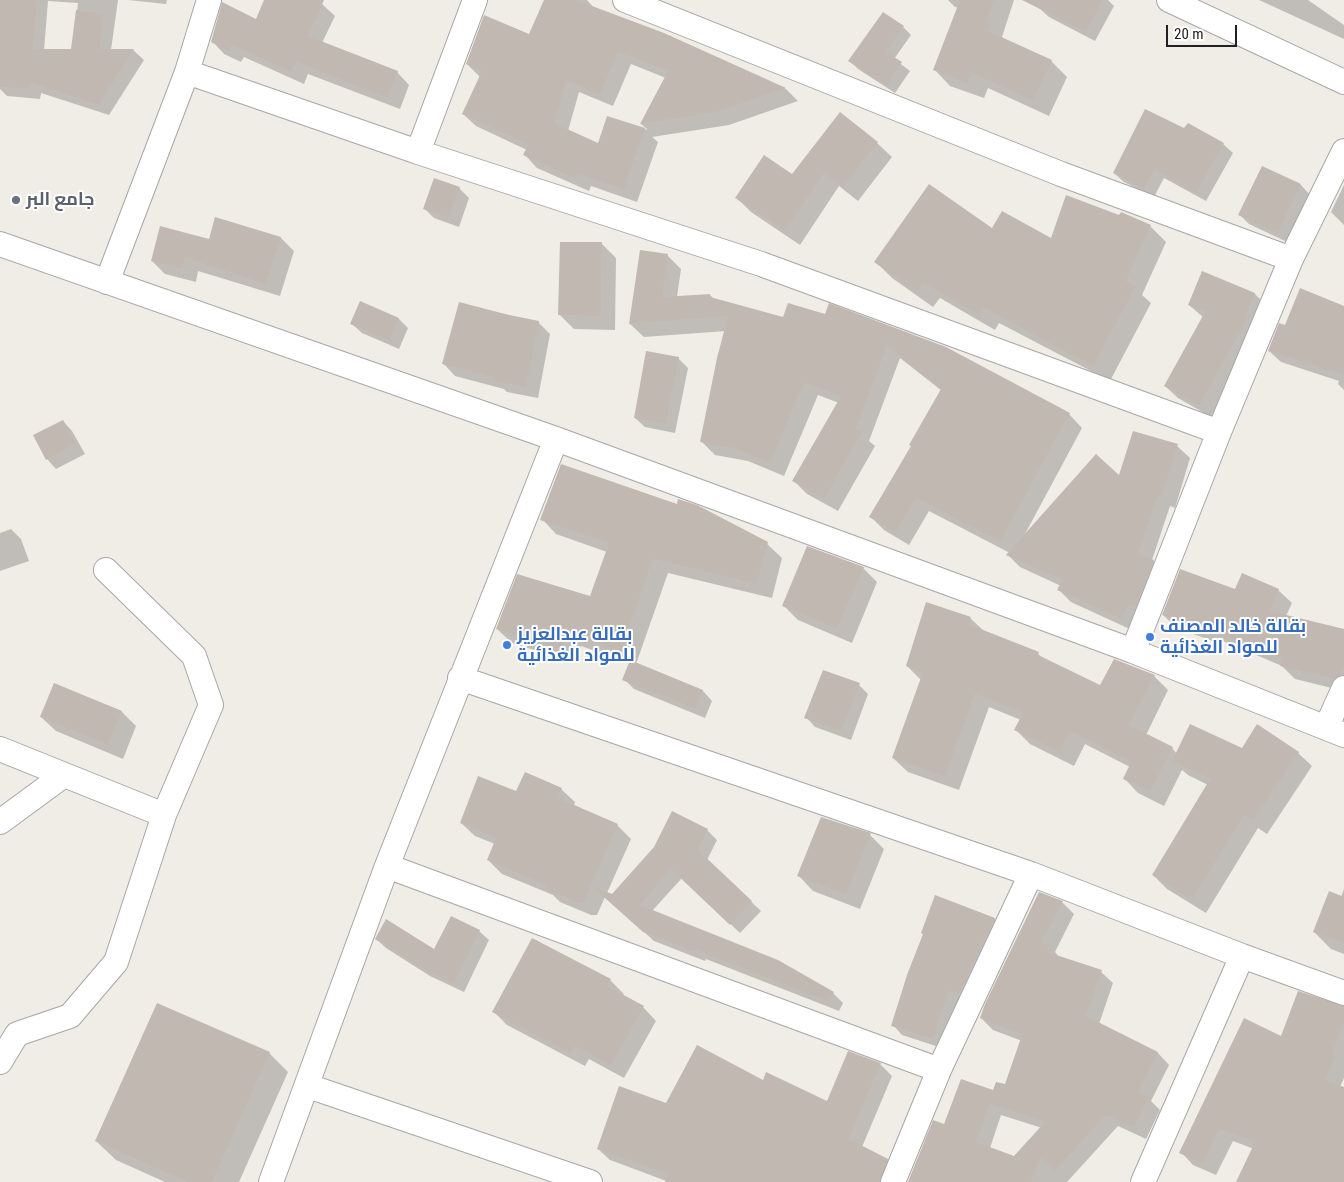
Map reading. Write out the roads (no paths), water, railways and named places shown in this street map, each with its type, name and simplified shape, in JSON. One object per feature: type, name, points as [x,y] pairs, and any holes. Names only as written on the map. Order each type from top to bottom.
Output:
[{"type":"street","points":[[107,282],[187,72],[209,0]]},
{"type":"street","points":[[418,152],[475,0]]},
{"type":"street","points":[[625,0],[1061,174],[1291,259]]},
{"type":"street","points":[[1169,0],[1344,82]]},
{"type":"street","points":[[187,72],[418,152],[761,264],[1219,432]]},
{"type":"street","points":[[1133,650],[1219,432],[1291,259],[1344,151]]},
{"type":"street","points":[[0,244],[556,439],[1133,650],[1335,731],[1344,688]]},
{"type":"street","points":[[271,1182],[308,1086],[387,866],[556,439]]},
{"type":"street","points":[[0,1062],[17,1034],[70,1016],[116,962],[164,815],[211,705],[194,656],[106,570]]},
{"type":"street","points":[[460,678],[1031,874],[1242,956],[1344,993]]},
{"type":"street","points":[[0,749],[164,815]]},
{"type":"street","points":[[0,822],[64,775]]},
{"type":"street","points":[[387,866],[939,1070]]},
{"type":"street","points":[[892,1182],[939,1070],[1031,874]]},
{"type":"street","points":[[1143,1182],[1242,956]]},
{"type":"street","points":[[308,1086],[590,1182]]},
{"type":"place","name":"جامع البر","points":[[16,200]]},
{"type":"place","name":"بقالة خالد المصنف للمواد الغذائية","points":[[1150,637]]},
{"type":"place","name":"بقالة عبدالعزيز للمواد الغذائية","points":[[507,645]]}]
